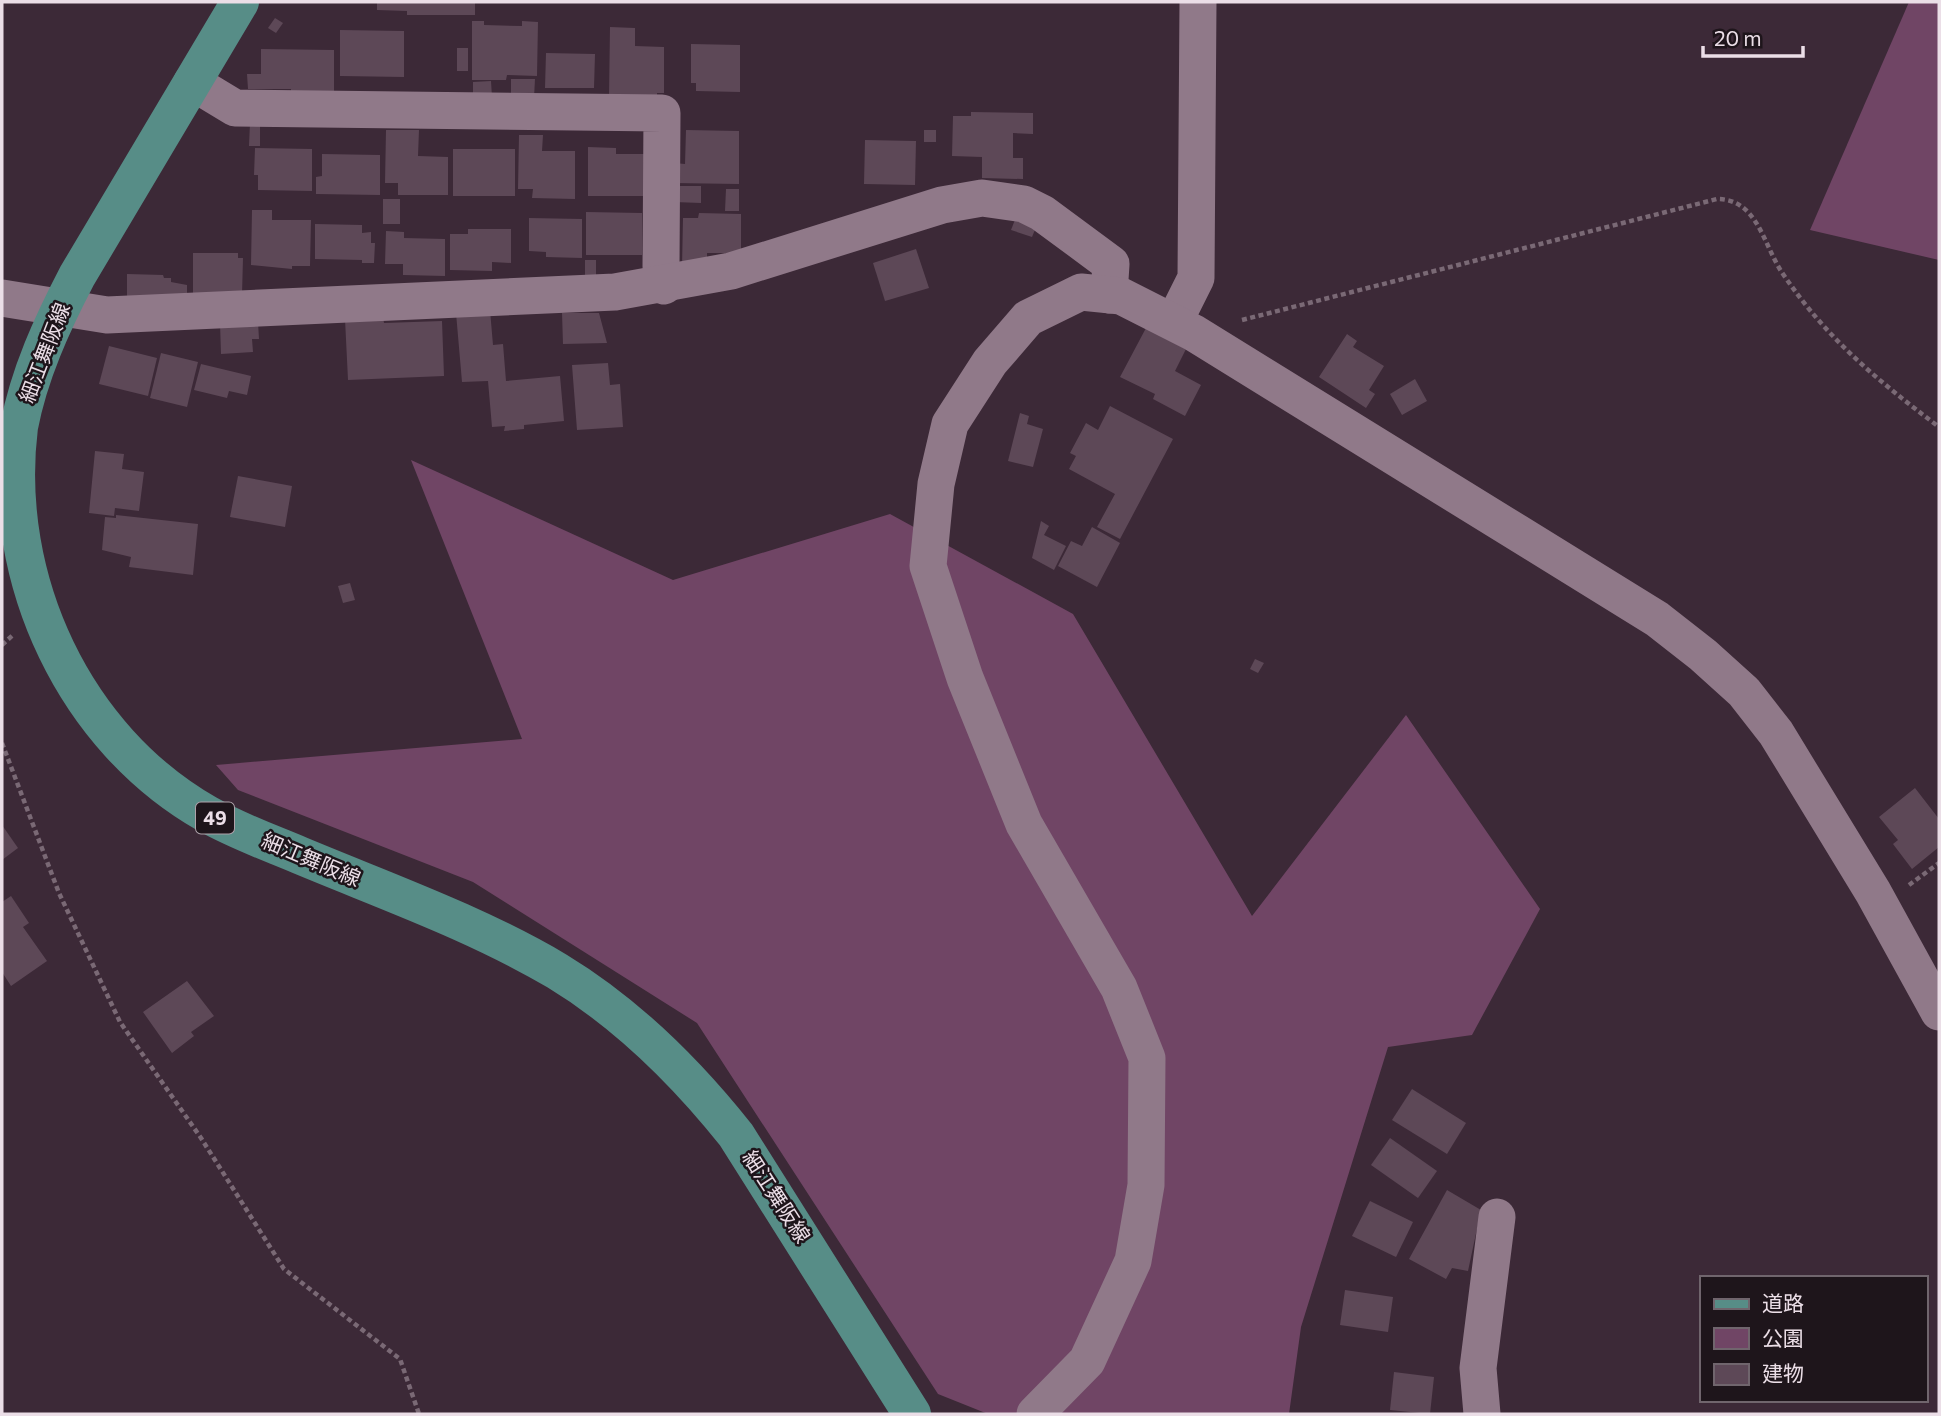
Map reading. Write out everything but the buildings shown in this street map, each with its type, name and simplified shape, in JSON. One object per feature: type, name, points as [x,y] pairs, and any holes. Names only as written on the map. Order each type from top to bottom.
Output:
[{"type":"main road","name":"細江舞阪線","points":[[240,2],[60,310],[27,390],[18,430],[15,513],[30,594],[50,646],[85,705],[110,738],[141,767],[208,814],[516,948],[599,999],[637,1029],[706,1097],[736,1135],[912,1414]]},
{"type":"street","points":[[1174,322],[1196,278],[1198,2]]},
{"type":"street","points":[[192,82],[235,108],[662,113],[661,266],[664,286]]},
{"type":"street","points":[[2,298],[107,316],[576,295],[664,286],[731,271],[942,205],[982,198],[1024,204],[1042,213],[1111,264],[1109,295]]},
{"type":"street","points":[[1035,1414],[1087,1362],[1133,1261],[1146,1185],[1147,1058],[1119,988],[1024,824],[965,678],[928,566],[936,484],[950,424],[990,362],[1028,318],[1082,292],[1121,296],[1206,339],[1657,619],[1703,655],[1744,692],[1776,733],[1873,892],[1939,1012]]},
{"type":"street","points":[[1482,1414],[1478,1368],[1497,1217]]},
{"type":"path","points":[[1206,339],[1214,327],[1717,199],[1732,199],[1745,206],[1779,268],[1808,311],[1842,349],[1939,426]]},
{"type":"path","points":[[2,743],[59,893],[120,1022],[201,1138],[284,1269],[400,1359],[419,1414]]},
{"type":"green space","points":[[1909,2],[1939,2],[1939,260],[1810,230]]},
{"type":"green space","points":[[411,460],[673,580],[890,514],[1073,614],[1252,916],[1406,715],[1540,909],[1472,1035],[1388,1047],[1301,1327],[1289,1414],[988,1414],[938,1394],[697,1023],[473,882],[238,790],[216,765],[522,739]]}]
